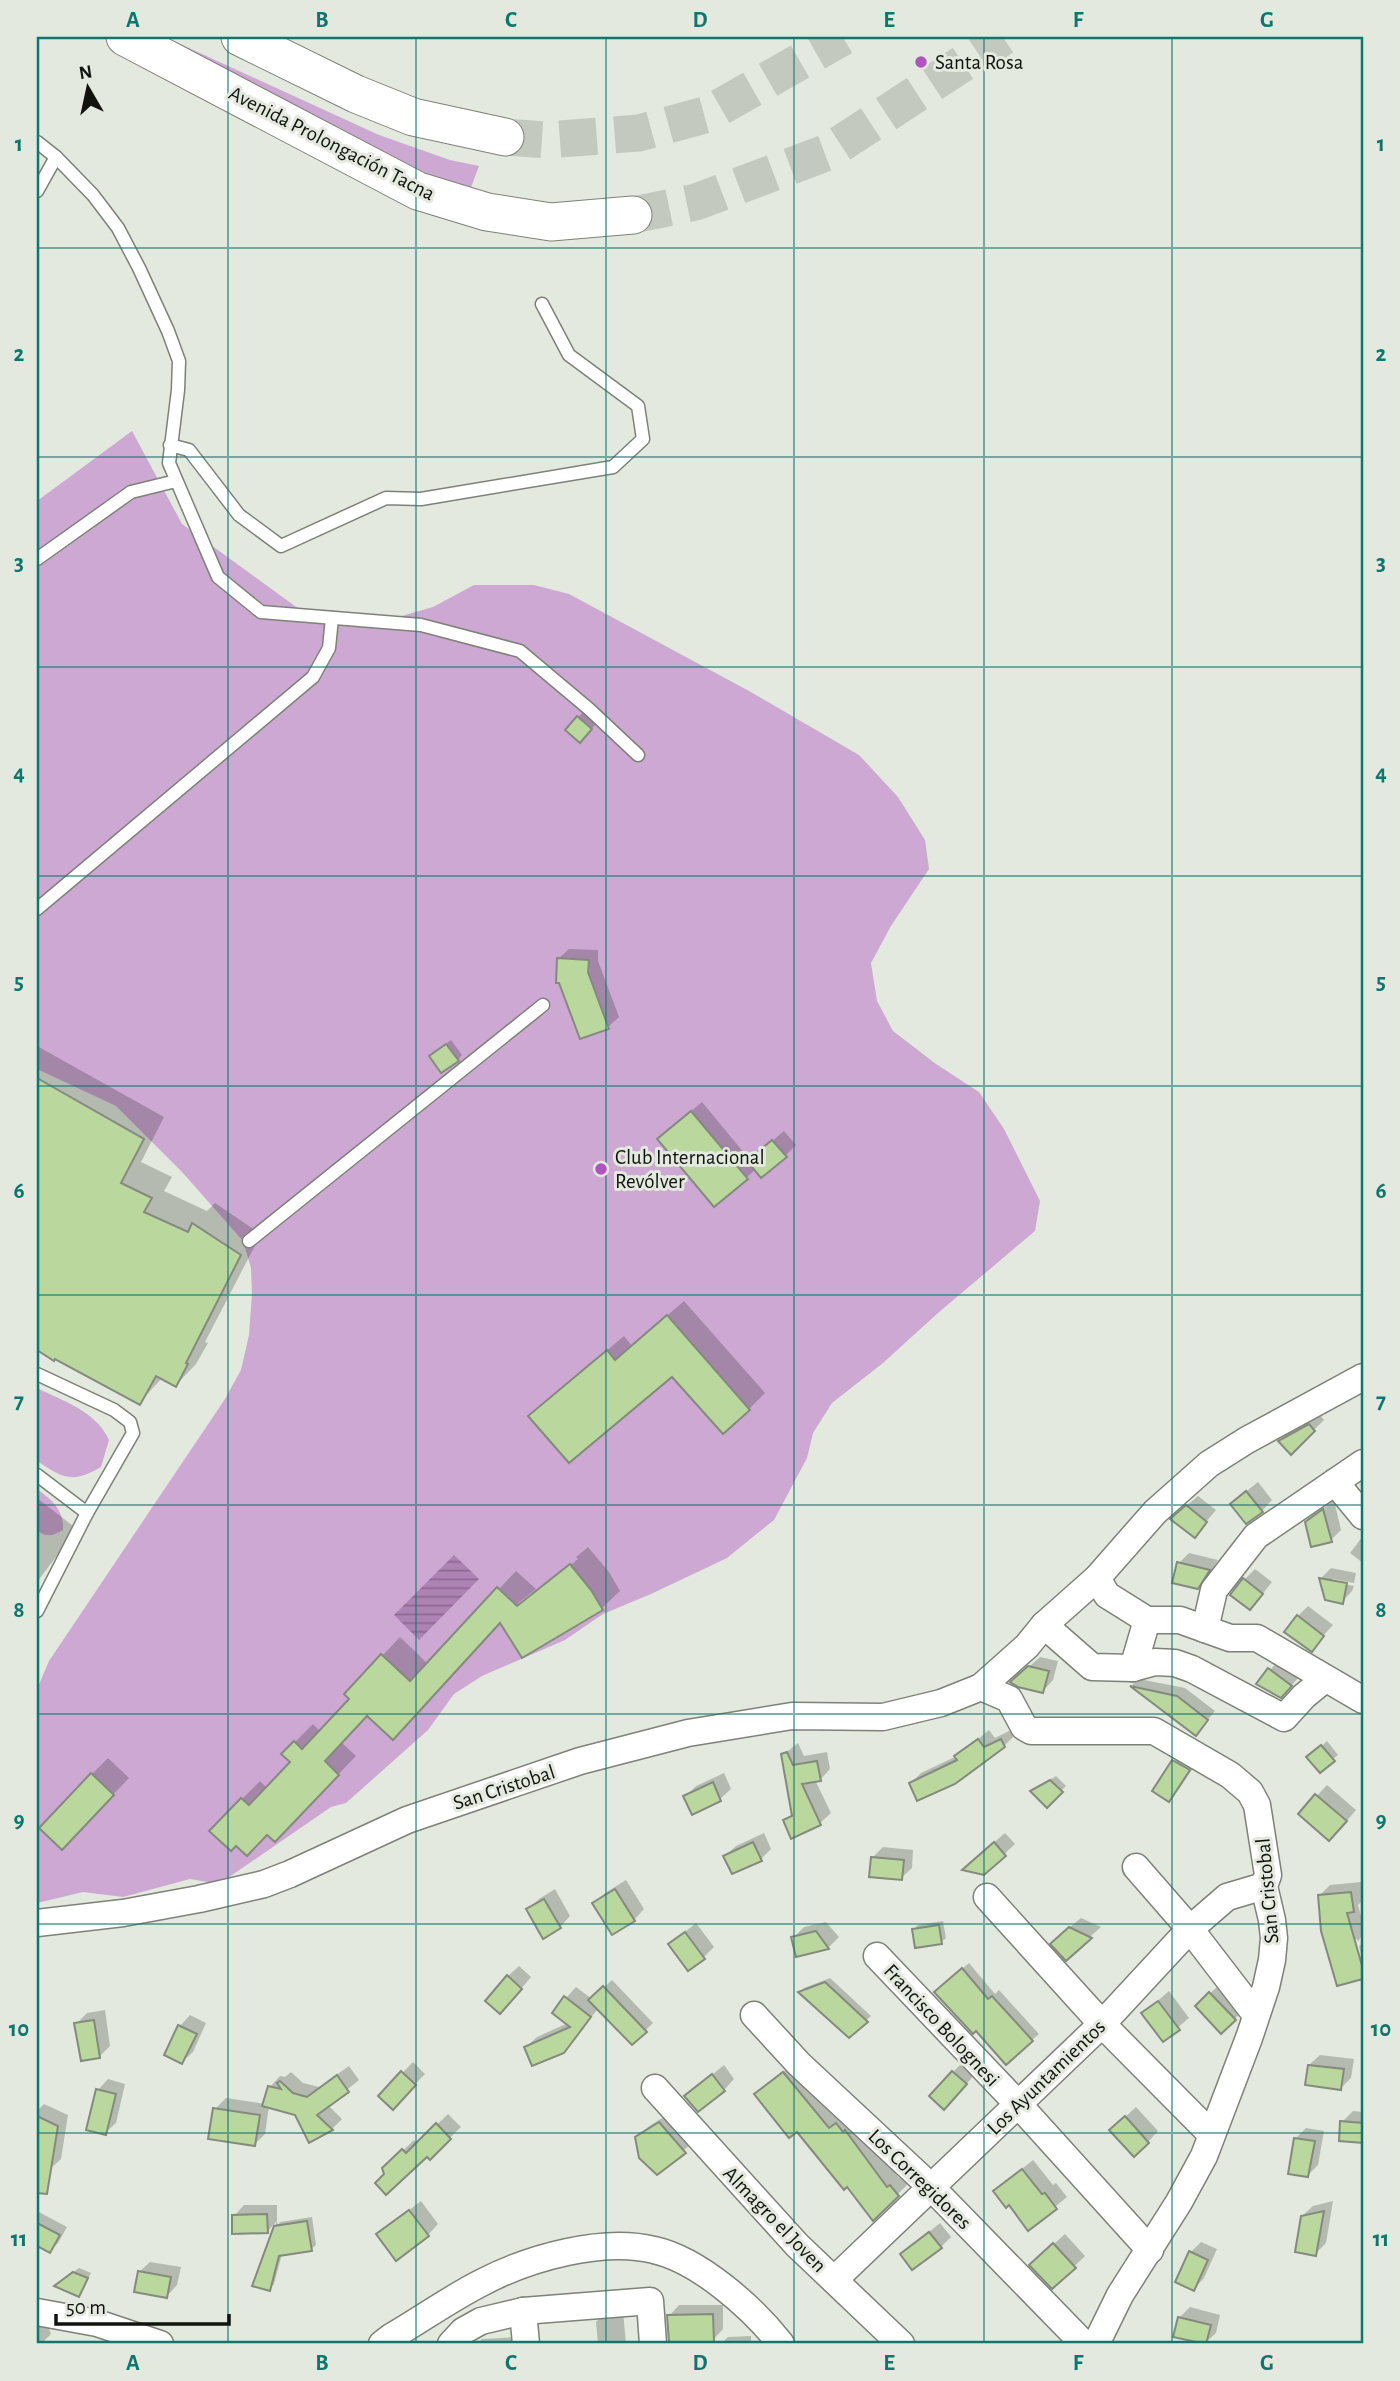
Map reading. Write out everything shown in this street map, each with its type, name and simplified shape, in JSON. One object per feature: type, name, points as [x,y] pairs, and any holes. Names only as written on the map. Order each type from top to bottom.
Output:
[{"type":"main road","name":"Avenida Prolongación Tacna","points":[[125,37],[418,191],[487,212],[551,222],[633,215]]},
{"type":"main road","points":[[240,37],[356,94],[413,117],[505,137]]},
{"type":"street","name":"San Cristobal","points":[[37,1923],[123,1913],[264,1884],[407,1820],[580,1761],[688,1733],[792,1716],[883,1717],[941,1703],[981,1687],[1097,1578],[1155,1512],[1209,1464],[1247,1440],[1363,1377]]},
{"type":"street","points":[[1205,1629],[1214,1590],[1256,1536],[1363,1462]]},
{"type":"street","points":[[1335,1482],[1363,1516]]},
{"type":"street","points":[[1097,1578],[1107,1595],[1147,1620],[1180,1620],[1230,1637],[1256,1638],[1363,1700]]},
{"type":"street","points":[[1133,1668],[1147,1620]]},
{"type":"street","points":[[1044,1625],[1092,1667],[1133,1668],[1155,1662],[1175,1663],[1284,1717],[1325,1679]]},
{"type":"street","name":"San Cristobal","points":[[981,1687],[1009,1699],[1024,1727],[1031,1731],[1154,1731],[1230,1775],[1250,1792],[1257,1805],[1268,1875],[1264,1886],[1274,1938],[1266,1987],[1204,2156],[1150,2250],[1120,2295],[1096,2344]]},
{"type":"street","points":[[1136,1867],[1191,1930],[1256,2015]]},
{"type":"street","name":"Los Ayuntamientos","points":[[834,2280],[1102,2024],[1191,1930],[1227,1897],[1264,1886]]},
{"type":"street","points":[[987,1897],[1102,2024],[1211,2134]]},
{"type":"street","name":"Francisco Bolognesi","points":[[877,1955],[1017,2103],[1150,2250]]},
{"type":"street","name":"Los Corregidores","points":[[754,2015],[799,2064],[931,2187],[1084,2344]]},
{"type":"street","name":"Almagro el Joven","points":[[655,2088],[797,2245],[901,2344]]},
{"type":"street","points":[[382,2344],[483,2281],[540,2259],[576,2251],[629,2245],[678,2257],[709,2277],[750,2310],[781,2344]]},
{"type":"street","points":[[451,2344],[463,2331],[481,2321],[523,2311],[650,2301],[653,2344]]},
{"type":"street","points":[[523,2311],[526,2344]]},
{"type":"street","points":[[37,2312],[97,2323],[160,2344]]},
{"type":"lane","points":[[37,142],[56,157],[93,195],[118,228],[168,331],[178,361],[178,390],[169,463],[218,577],[261,612],[421,625],[520,651],[589,709],[638,755]]},
{"type":"lane","points":[[37,191],[56,157]]},
{"type":"lane","points":[[170,445],[189,450],[239,515],[281,546],[386,498],[421,499],[613,467],[643,439],[638,406],[569,355],[542,304]]},
{"type":"lane","points":[[37,559],[131,492],[176,481]]},
{"type":"lane","points":[[37,909],[313,677],[329,648],[332,618]]},
{"type":"lane","points":[[249,1241],[543,1004]]},
{"type":"lane","points":[[37,1374],[114,1410],[130,1422],[132,1433],[37,1611]]},
{"type":"lane","points":[[37,1475],[87,1513]]},
{"type":"shaded area","points":[[145,37],[165,37],[379,135],[450,160],[479,166],[470,190],[410,170]]},
{"type":"shaded area","name":"Club Internacional Revólver","points":[[132,431],[182,524],[299,609],[384,621],[433,607],[474,585],[534,585],[569,594],[749,691],[859,755],[898,797],[925,840],[929,869],[891,926],[871,963],[877,1001],[893,1031],[979,1092],[1004,1129],[1040,1201],[1035,1231],[883,1363],[832,1403],[813,1433],[807,1458],[774,1520],[727,1558],[603,1614],[565,1640],[482,1676],[454,1694],[428,1730],[346,1803],[331,1807],[219,1884],[190,1879],[123,1897],[83,1892],[37,1903],[37,1689],[49,1661],[225,1399],[241,1370],[249,1335],[252,1293],[251,1268],[243,1241],[183,1173],[116,1106],[37,1069],[37,501]]},
{"type":"shaded area","points":[[37,1388],[78,1408],[96,1421],[109,1440],[101,1467],[82,1476],[68,1477],[37,1461]]},
{"type":"shaded area","points":[[37,1489],[56,1506],[61,1517],[63,1530],[56,1534],[43,1534],[37,1530]]},
{"type":"shaded area","points":[[454,1555],[479,1579],[419,1640],[394,1615]]},
{"type":"building","points":[[577,716],[592,729],[580,743],[565,730]]},
{"type":"building","points":[[557,958],[589,960],[588,972],[609,1029],[580,1039],[559,983],[556,983]]},
{"type":"building","points":[[446,1044],[459,1061],[441,1073],[429,1056]]},
{"type":"building","points":[[37,1078],[144,1139],[121,1183],[152,1198],[144,1212],[188,1232],[192,1223],[241,1255],[176,1387],[156,1376],[140,1405],[37,1350]]},
{"type":"building","points":[[691,1111],[748,1179],[714,1207],[657,1139]]},
{"type":"building","points":[[772,1140],[787,1157],[761,1178],[747,1161]]},
{"type":"building","points":[[667,1315],[750,1410],[723,1434],[672,1377],[569,1463],[528,1416],[607,1350],[615,1360]]},
{"type":"building","points":[[1309,1424],[1315,1431],[1291,1455],[1278,1441]]},
{"type":"building","points":[[1246,1491],[1263,1512],[1246,1524],[1230,1504]]},
{"type":"building","points":[[1186,1505],[1207,1522],[1195,1538],[1170,1519]]},
{"type":"building","points":[[1323,1509],[1332,1542],[1311,1547],[1305,1522]]},
{"type":"building","points":[[1177,1562],[1210,1570],[1198,1589],[1172,1583]]},
{"type":"building","points":[[570,1564],[603,1610],[522,1658],[500,1623],[393,1740],[367,1716],[325,1761],[339,1775],[275,1842],[267,1835],[247,1856],[236,1846],[231,1851],[209,1831],[241,1798],[249,1805],[290,1762],[281,1754],[294,1741],[302,1749],[349,1699],[344,1694],[381,1654],[410,1681],[497,1587],[517,1606]]},
{"type":"building","points":[[1243,1578],[1263,1594],[1250,1610],[1230,1595]]},
{"type":"building","points":[[1319,1578],[1347,1583],[1343,1604],[1325,1600]]},
{"type":"building","points":[[1297,1615],[1324,1636],[1312,1652],[1284,1632]]},
{"type":"building","points":[[1028,1666],[1049,1671],[1043,1693],[1018,1687],[1010,1682]]},
{"type":"building","points":[[1268,1668],[1292,1686],[1281,1698],[1256,1684]]},
{"type":"building","points":[[1130,1686],[1177,1696],[1208,1720],[1196,1736]]},
{"type":"building","points":[[978,1739],[984,1747],[1001,1739],[1005,1747],[955,1784],[917,1801],[909,1783],[957,1760],[954,1756]]},
{"type":"building","points":[[1321,1745],[1335,1761],[1320,1773],[1306,1757]]},
{"type":"building","points":[[787,1752],[793,1765],[817,1761],[821,1781],[802,1784],[821,1825],[791,1839],[783,1820],[792,1816],[781,1754]]},
{"type":"building","points":[[1172,1760],[1190,1770],[1169,1802],[1152,1791]]},
{"type":"building","points":[[91,1773],[114,1795],[62,1850],[39,1828]]},
{"type":"building","points":[[1050,1780],[1063,1792],[1047,1808],[1030,1791]]},
{"type":"building","points":[[713,1782],[721,1801],[692,1815],[683,1796]]},
{"type":"building","points":[[1315,1794],[1347,1821],[1329,1841],[1298,1814]]},
{"type":"building","points":[[753,1842],[762,1861],[732,1874],[723,1856]]},
{"type":"building","points":[[994,1842],[1006,1856],[984,1875],[962,1870]]},
{"type":"building","points":[[871,1857],[904,1860],[902,1880],[869,1877]]},
{"type":"building","points":[[615,1889],[635,1921],[612,1935],[592,1903]]},
{"type":"building","points":[[1351,1892],[1354,1912],[1347,1913],[1363,1969],[1363,1979],[1337,1986],[1321,1931],[1318,1895]]},
{"type":"building","points":[[544,1899],[561,1928],[543,1939],[526,1909]]},
{"type":"building","points":[[939,1925],[942,1944],[915,1948],[912,1929]]},
{"type":"building","points":[[1069,1927],[1092,1938],[1066,1961],[1050,1944]]},
{"type":"building","points":[[816,1931],[829,1949],[796,1957],[791,1937]]},
{"type":"building","points":[[685,1932],[705,1959],[688,1971],[668,1944]]},
{"type":"building","points":[[962,1968],[988,1999],[992,1996],[1033,2041],[1006,2065],[976,2031],[973,2034],[934,1992]]},
{"type":"building","points":[[507,1975],[522,1989],[500,2014],[485,2001]]},
{"type":"building","points":[[825,1982],[868,2022],[849,2038],[798,1992]]},
{"type":"building","points":[[603,1986],[647,2032],[632,2045],[588,2000]]},
{"type":"building","points":[[1209,1992],[1236,2020],[1221,2034],[1195,2006]]},
{"type":"building","points":[[564,1996],[591,2017],[564,2053],[532,2066],[524,2047],[570,2027],[552,2013]]},
{"type":"building","points":[[1158,2001],[1180,2030],[1163,2042],[1141,2013]]},
{"type":"building","points":[[94,2020],[100,2058],[81,2061],[74,2023]]},
{"type":"building","points":[[178,2025],[197,2034],[182,2064],[164,2055]]},
{"type":"building","points":[[1308,2065],[1344,2069],[1341,2090],[1305,2085]]},
{"type":"building","points":[[401,2071],[416,2085],[393,2110],[378,2096]]},
{"type":"building","points":[[952,2071],[967,2084],[944,2110],[929,2096]]},
{"type":"building","points":[[783,2072],[829,2128],[836,2123],[843,2132],[845,2130],[887,2187],[890,2185],[899,2196],[873,2221],[847,2187],[844,2190],[797,2132],[789,2138],[754,2094]]},
{"type":"building","points":[[712,2074],[725,2091],[698,2112],[684,2096]]},
{"type":"building","points":[[337,2075],[349,2092],[317,2115],[333,2130],[309,2143],[295,2115],[262,2106],[268,2086],[281,2089],[277,2083],[280,2081],[293,2093],[307,2097]]},
{"type":"building","points":[[96,2089],[116,2094],[106,2135],[86,2130]]},
{"type":"building","points":[[213,2108],[260,2115],[255,2146],[208,2139]]},
{"type":"building","points":[[37,2116],[58,2126],[47,2194],[37,2193]]},
{"type":"building","points":[[1125,2116],[1149,2143],[1134,2157],[1109,2130]]},
{"type":"building","points":[[1340,2121],[1363,2123],[1363,2143],[1339,2141]]},
{"type":"building","points":[[659,2122],[686,2153],[657,2175],[639,2158],[635,2137]]},
{"type":"building","points":[[436,2123],[451,2139],[430,2160],[427,2157],[386,2195],[375,2183],[384,2174],[382,2168],[402,2149],[406,2153]]},
{"type":"building","points":[[1294,2138],[1315,2141],[1308,2177],[1288,2174]]},
{"type":"building","points":[[1022,2169],[1057,2209],[1028,2231],[1009,2205],[1006,2208],[993,2191]]},
{"type":"building","points":[[409,2210],[429,2236],[396,2261],[376,2234]]},
{"type":"building","points":[[1324,2211],[1316,2256],[1295,2252],[1301,2216]]},
{"type":"building","points":[[267,2214],[268,2233],[232,2234],[232,2215]]},
{"type":"building","points":[[307,2221],[312,2251],[279,2256],[270,2291],[252,2286],[274,2226]]},
{"type":"building","points":[[37,2223],[60,2235],[50,2253],[37,2246]]},
{"type":"building","points":[[929,2232],[942,2248],[912,2270],[900,2254]]},
{"type":"building","points":[[1053,2243],[1076,2268],[1052,2289],[1029,2265]]},
{"type":"building","points":[[1189,2251],[1208,2260],[1194,2291],[1175,2282]]},
{"type":"building","points":[[138,2271],[171,2277],[167,2298],[134,2292]]},
{"type":"building","points":[[73,2272],[88,2278],[79,2297],[54,2286]]},
{"type":"building","points":[[713,2314],[714,2342],[669,2342],[667,2315]]},
{"type":"building","points":[[1178,2317],[1211,2325],[1206,2344],[1173,2337]]},
{"type":"tunnel","points":[[505,137],[547,140],[639,133],[708,114],[843,37]]},
{"type":"tunnel","points":[[633,215],[696,202],[828,152],[1003,37]]},
{"type":"place","name":"Santa Rosa","points":[[921,62]]},
{"type":"place","name":"Club Internacional Revólver","points":[[601,1169]]}]
